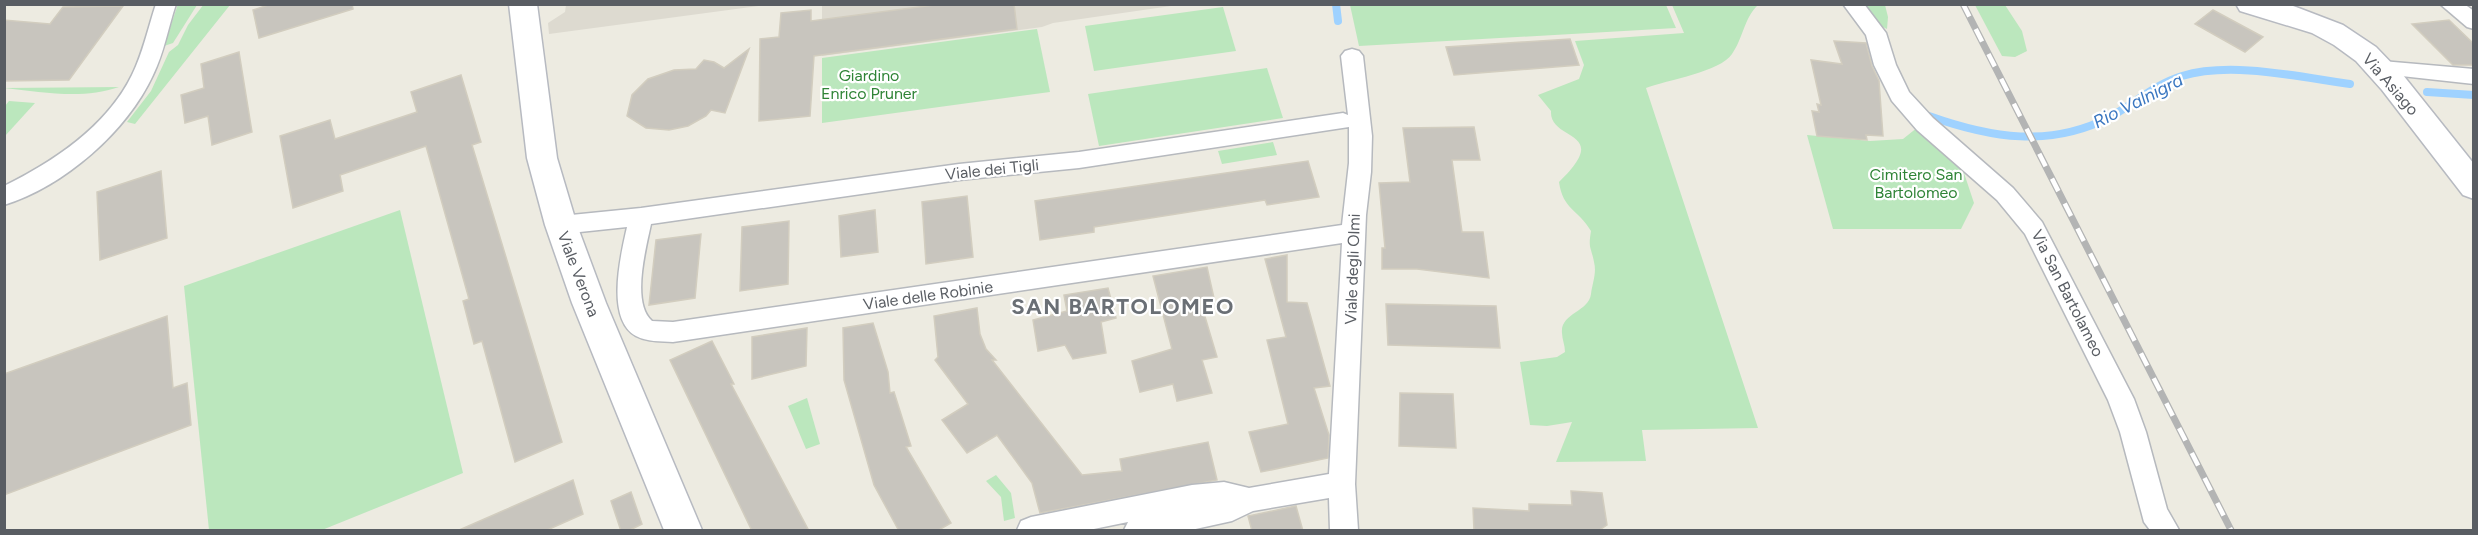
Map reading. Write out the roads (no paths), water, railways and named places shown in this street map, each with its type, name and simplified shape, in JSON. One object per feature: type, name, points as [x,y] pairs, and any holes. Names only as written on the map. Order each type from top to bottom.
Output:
[{"type":"main road","name":"Viale Verona","points":[[523,4],[525,40],[542,158],[561,225],[589,303],[683,531]]},
{"type":"main road","name":"Via Asiago","points":[[2250,4],[2282,12],[2326,29],[2358,47],[2382,68],[2474,187]]},
{"type":"street","points":[[4,196],[29,185],[71,158],[105,128],[128,100],[143,73],[166,4]]},
{"type":"street","name":"Via San Bartolameo","points":[[1853,4],[1876,33],[1885,66],[1900,96],[1925,124],[2011,201],[2034,228],[2121,399],[2133,432],[2150,501],[2160,526],[2165,531]]},
{"type":"street","points":[[2450,4],[2474,22]]},
{"type":"street","name":"Viale degli Olmi","points":[[1344,531],[1342,484],[1353,213],[1359,186],[1360,129],[1359,98],[1352,56]]},
{"type":"street","points":[[2382,68],[2474,77]]},
{"type":"street","name":"Viale dei Tigli","points":[[561,225],[641,217],[959,172],[1079,160],[1343,120]]},
{"type":"street","name":"Viale delle Robinie","points":[[641,217],[634,253],[630,303],[634,318],[645,328],[673,332],[1354,232]]},
{"type":"street","points":[[1137,531],[1232,509],[1249,500],[1342,484]]},
{"type":"street","points":[[1031,531],[1192,497],[1224,495],[1249,500]]},
{"type":"waterway","name":"Rio Valnigra","points":[[1336,4],[1338,21]]},
{"type":"waterway","name":"Rio Valnigra","points":[[1929,116],[1975,130],[2020,136],[2043,136],[2088,127],[2110,117],[2163,84],[2182,76],[2201,72],[2243,70],[2350,84]]},
{"type":"waterway","name":"Rio Valnigra","points":[[2427,92],[2474,95]]},
{"type":"railway","points":[[1963,4],[2231,530]]},
{"type":"district","name":"SAN BARTOLOMEO","points":[[1123,306]]},
{"type":"park label","name":"Giardino Enrico Pruner","points":[[869,84]]},
{"type":"park label","name":"Cimitero San Bartolomeo","points":[[1916,183]]}]
